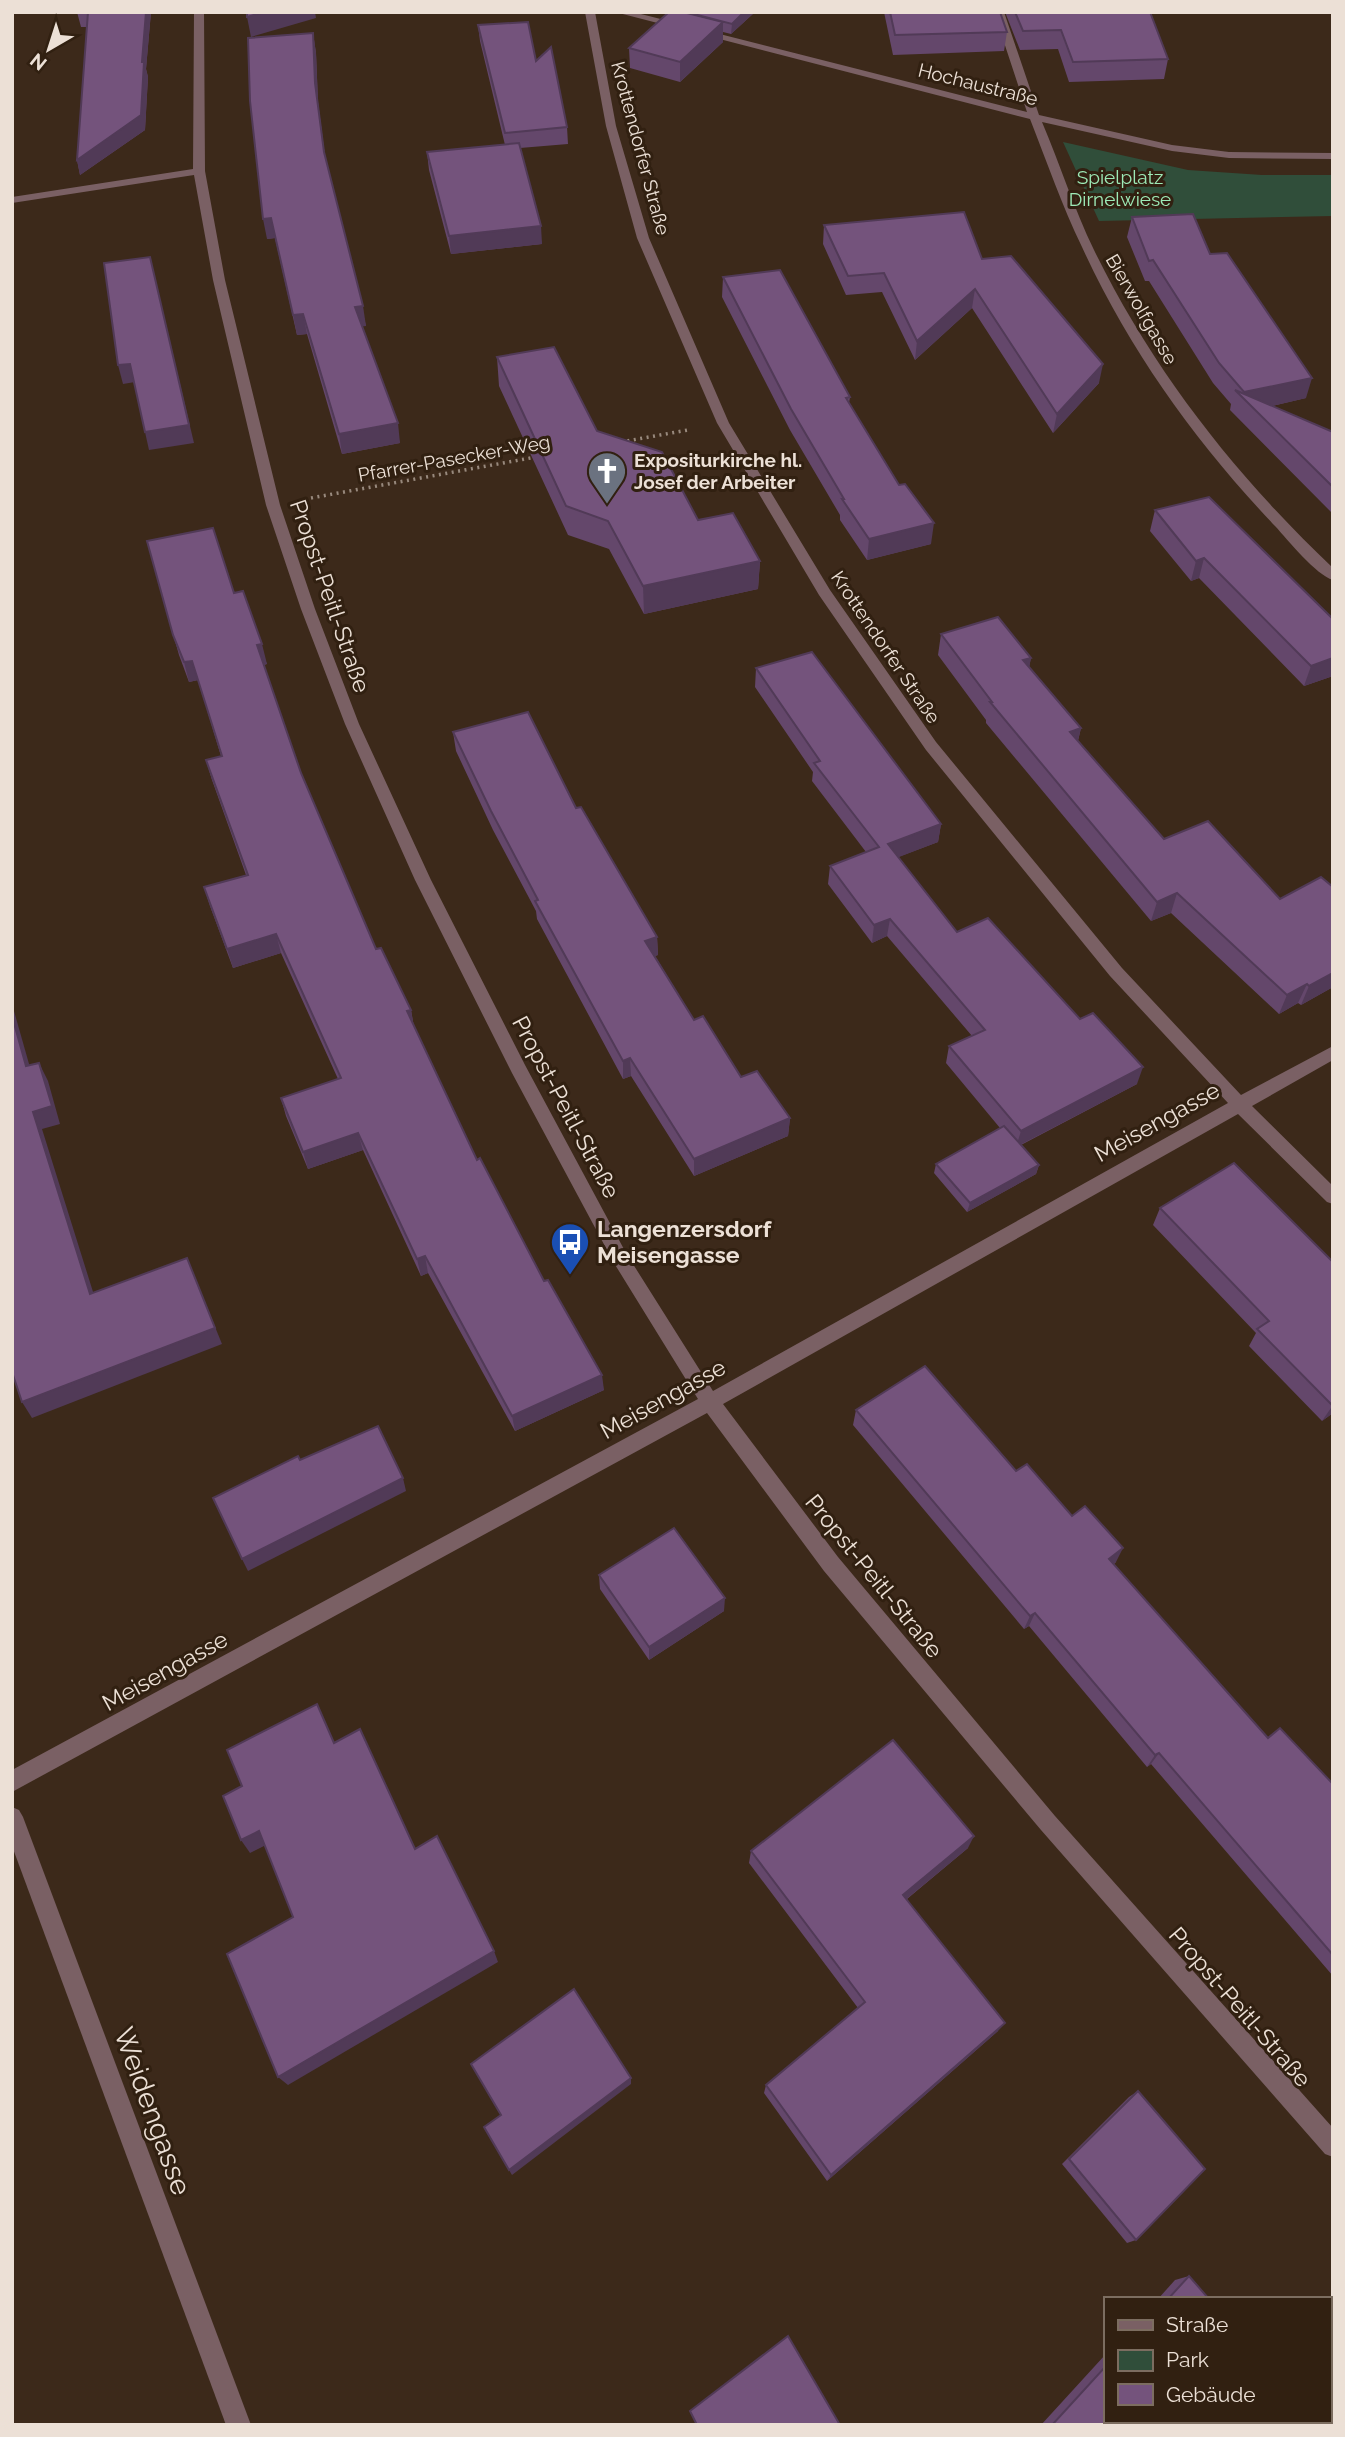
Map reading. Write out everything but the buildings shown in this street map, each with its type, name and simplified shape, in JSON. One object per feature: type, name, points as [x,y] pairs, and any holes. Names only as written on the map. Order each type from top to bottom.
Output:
[{"type":"street","name":"Propst-Peitl-Straße","points":[[199,12],[199,171],[219,280],[273,505],[308,609],[352,724],[423,880],[518,1069],[620,1258],[710,1402],[848,1585],[1048,1824],[1333,2146]]},
{"type":"street","name":"Krottendorfer Straße","points":[[590,12],[611,126],[643,237],[723,423],[824,592],[931,746],[1116,972],[1239,1104],[1333,1196]]},
{"type":"street","name":"Hochaustraße","points":[[620,12],[1035,117],[1189,151],[1229,155],[1333,156]]},
{"type":"street","name":"Bierwolfgasse","points":[[999,12],[1035,117],[1088,250],[1135,335],[1175,397],[1235,473],[1308,554],[1333,576]]},
{"type":"street","points":[[12,200],[199,171]]},
{"type":"street","name":"Meisengasse","points":[[12,1782],[710,1402],[1333,1052]]},
{"type":"street","name":"Weidengasse","points":[[12,1817],[239,2425]]},
{"type":"path","points":[[614,443],[723,423]]},
{"type":"path","name":"Pfarrer-Pasecker-Weg","points":[[273,505],[546,455]]},
{"type":"green space","name":"Spielplatz Dirnelwiese","points":[[1063,142],[1188,170],[1262,175],[1333,175],[1333,216],[1099,221]]},
{"type":"place","name":"Expositurkirche hl. Josef der Arbeiter","points":[[607,505]]},
{"type":"place","name":"Langenzersdorf Meisengasse","points":[[570,1276]]}]
